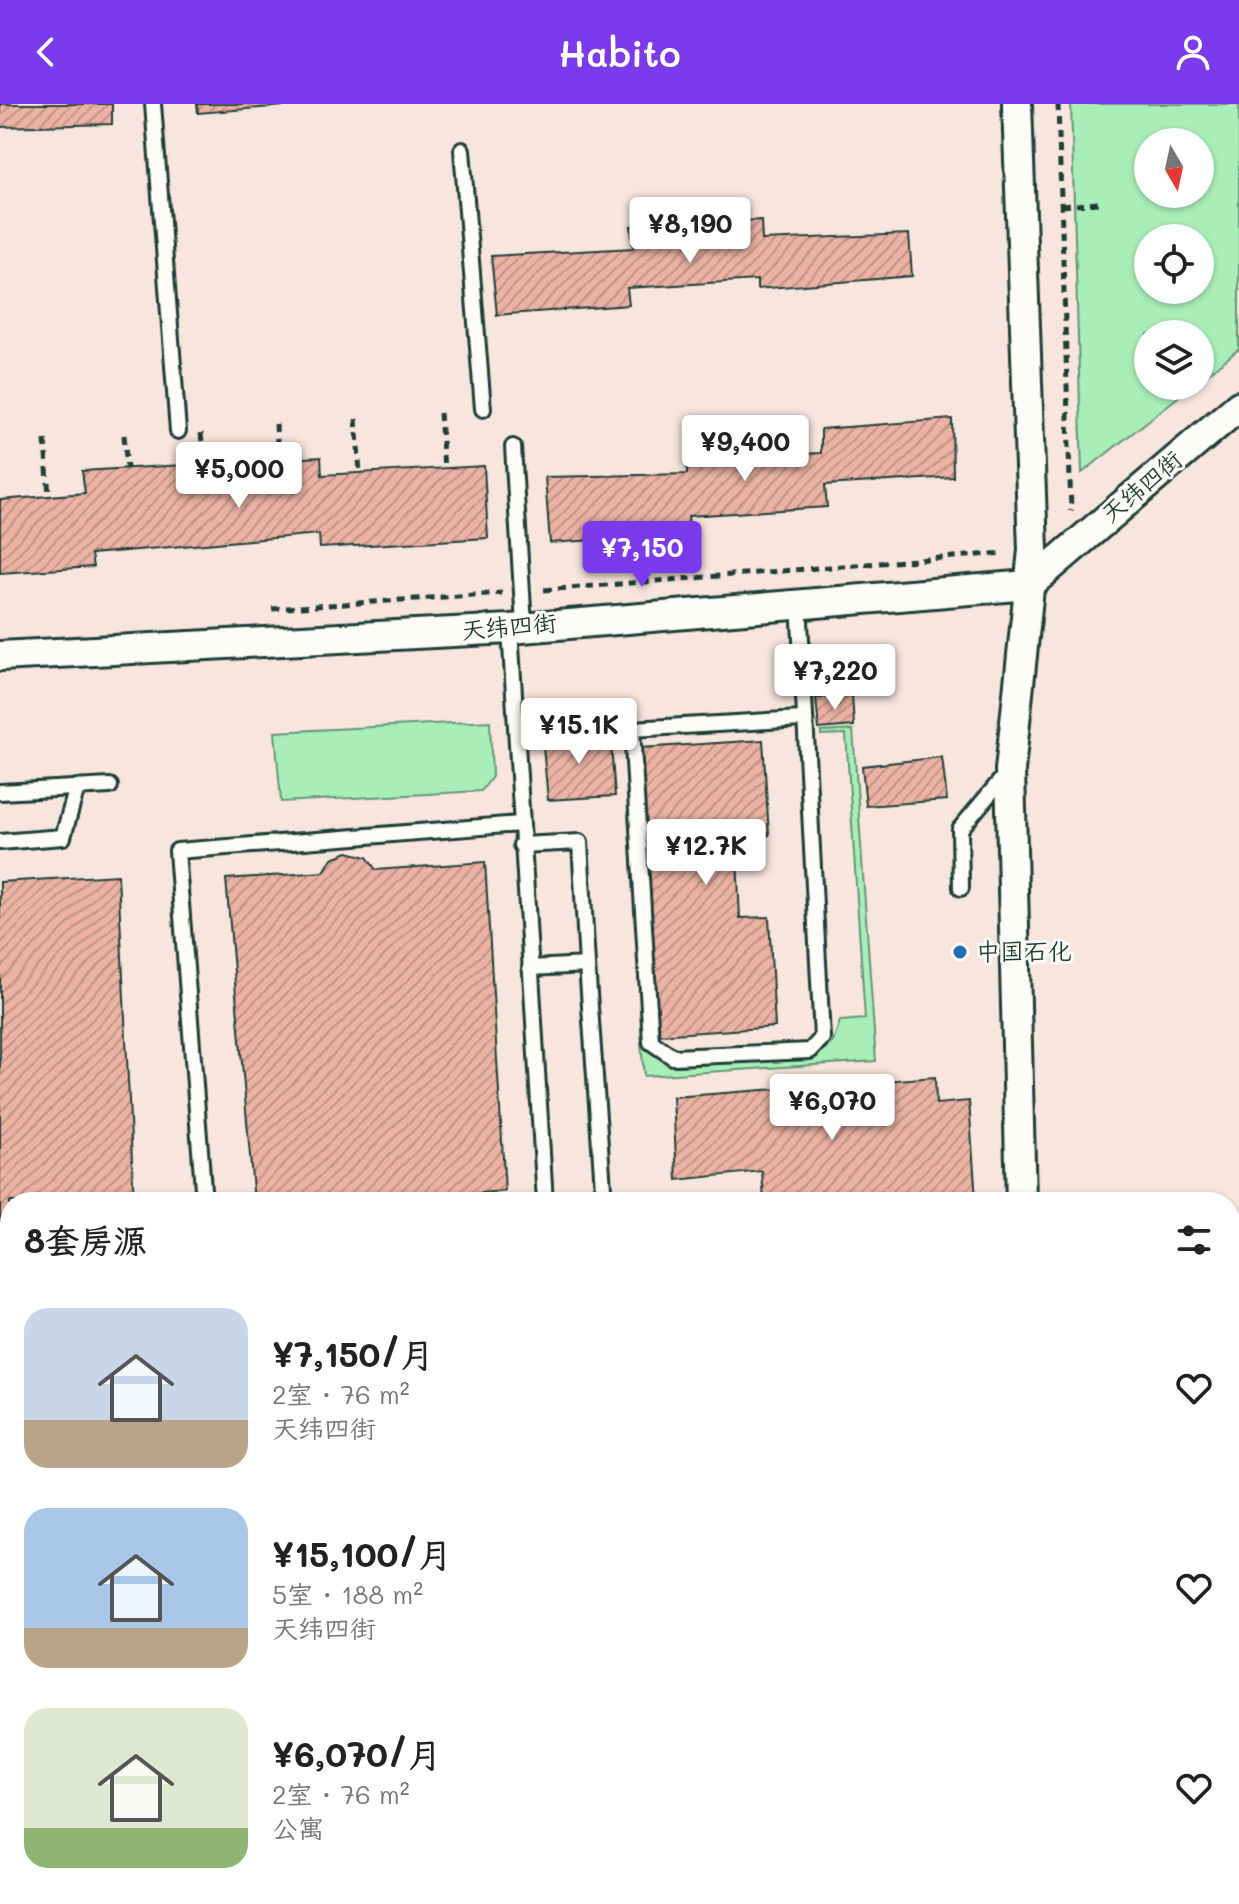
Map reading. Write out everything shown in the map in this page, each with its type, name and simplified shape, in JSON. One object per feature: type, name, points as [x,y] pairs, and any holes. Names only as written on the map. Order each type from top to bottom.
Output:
[{"type":"street","points":[[1017,104],[1033,550],[1010,770],[1021,1192]]},
{"type":"street","name":"天纬四街","points":[[0,656],[517,627],[1029,585],[1239,406]]},
{"type":"lane","points":[[153,104],[178,431]]},
{"type":"lane","points":[[462,150],[483,409]]},
{"type":"lane","points":[[513,447],[520,824],[544,1192]]},
{"type":"lane","points":[[799,602],[802,719],[822,1038],[810,1051],[673,1057],[651,1042],[632,729],[802,719]]},
{"type":"lane","points":[[961,888],[960,829],[1010,770]]},
{"type":"lane","points":[[0,792],[110,786]]},
{"type":"lane","points":[[0,842],[63,837],[77,787]]},
{"type":"lane","points":[[203,1192],[177,851],[520,824]]},
{"type":"lane","points":[[521,845],[580,842],[603,1192]]},
{"type":"lane","points":[[530,968],[587,965]]},
{"type":"path","points":[[1058,104],[1072,546]]},
{"type":"path","points":[[1062,206],[1099,203]]},
{"type":"path","points":[[440,413],[444,469]]},
{"type":"path","points":[[356,419],[360,473]]},
{"type":"path","points":[[276,424],[278,459]]},
{"type":"path","points":[[201,429],[204,464]]},
{"type":"path","points":[[124,435],[127,469]]},
{"type":"path","points":[[45,440],[49,496]]},
{"type":"green space","points":[[1071,104],[1239,104],[1239,349],[1214,369],[1214,320],[1134,320],[1134,400],[1174,400],[1082,473]]},
{"type":"green space","points":[[490,721],[492,777],[481,791],[281,802],[275,732]]},
{"type":"green space","points":[[853,730],[876,1061],[644,1076],[641,1043],[670,1066],[814,1058],[833,1042],[840,1021],[865,1019],[846,734],[821,735],[821,732]]},
{"type":"building","points":[[0,104],[112,104],[112,124],[0,127]]},
{"type":"building","points":[[197,104],[310,104],[198,113]]},
{"type":"building","points":[[761,220],[762,240],[909,234],[912,276],[757,289],[757,280],[627,288],[629,305],[497,315],[491,256],[633,248],[631,226]]},
{"type":"building","points":[[952,419],[953,477],[825,485],[827,507],[688,516],[690,534],[550,543],[545,477],[687,474],[687,460],[821,453],[821,429]]},
{"type":"building","points":[[321,457],[322,475],[484,466],[488,538],[320,548],[319,534],[91,554],[93,567],[0,573],[0,500],[85,493],[82,471]]},
{"type":"building","points":[[852,695],[854,726],[819,729],[816,698]]},
{"type":"building","points":[[610,732],[615,796],[548,800],[542,736]]},
{"type":"building","points":[[763,740],[769,835],[736,838],[740,918],[769,917],[775,1027],[658,1035],[641,748]]},
{"type":"building","points":[[942,757],[947,800],[866,806],[862,766]]},
{"type":"building","points":[[348,852],[367,857],[376,870],[485,862],[505,1191],[253,1192],[226,879],[324,872],[332,858]]},
{"type":"building","points":[[118,875],[134,1192],[0,1192],[0,882]]},
{"type":"building","points":[[935,1077],[936,1104],[969,1101],[975,1192],[763,1192],[762,1171],[677,1180],[673,1097]]},
{"type":"place","name":"中国石化","points":[[960,952]]}]
